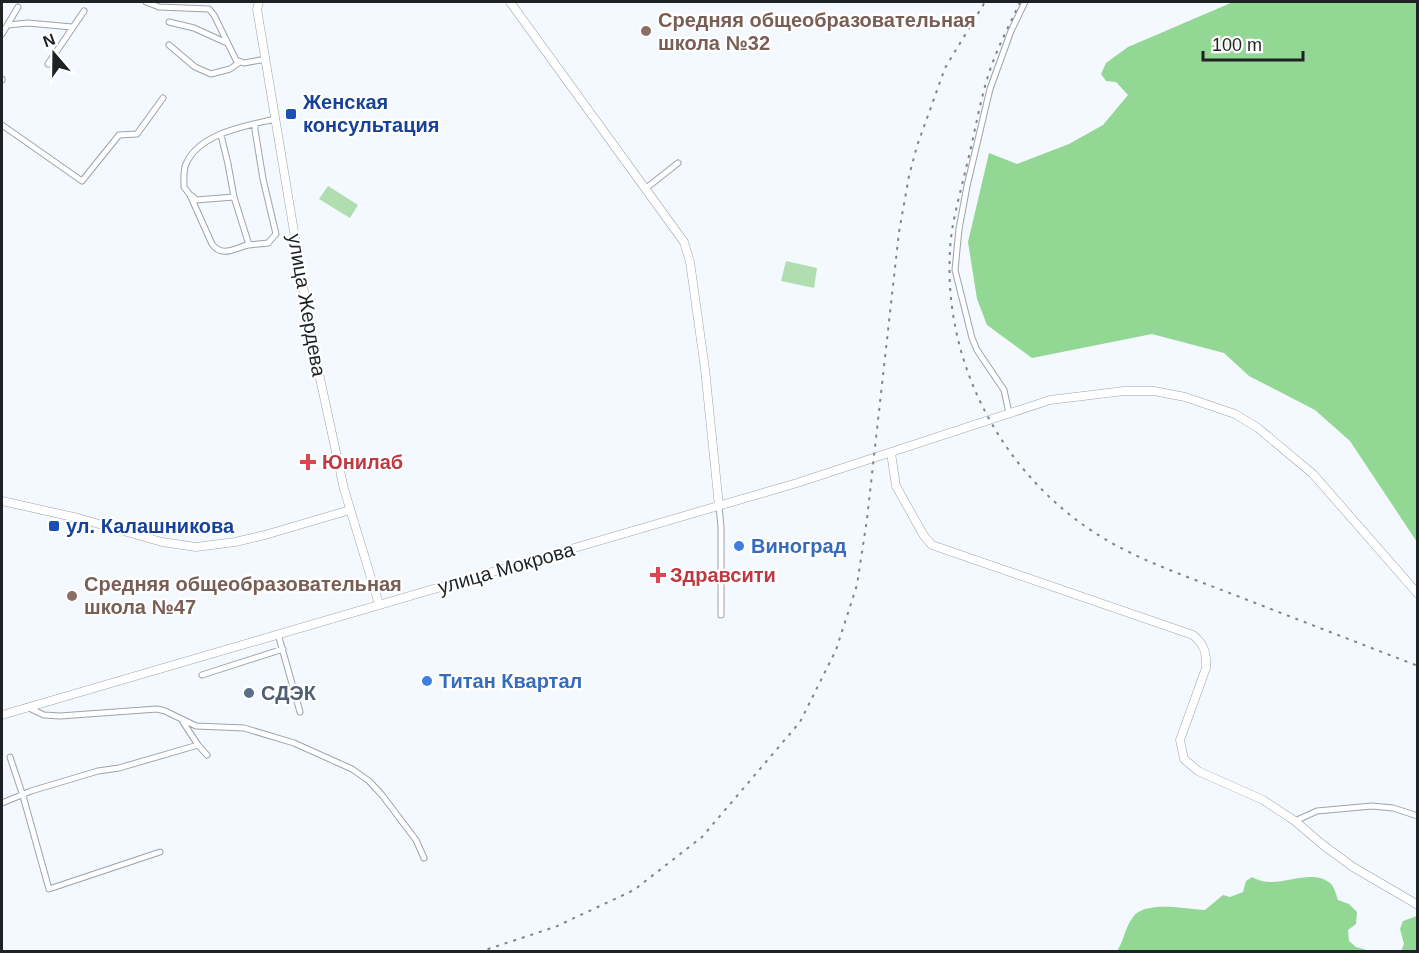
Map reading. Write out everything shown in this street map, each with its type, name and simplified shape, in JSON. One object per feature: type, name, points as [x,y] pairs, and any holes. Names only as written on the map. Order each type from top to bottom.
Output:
[{"type":"main road","name":"улица Жердева","points":[[259,2],[258,9],[313,346],[350,510],[379,604]]},
{"type":"main road","points":[[510,2],[684,242],[690,262],[705,369],[719,506]]},
{"type":"main road","name":"улица Мокрова","points":[[2,715],[719,506],[891,453],[1050,400],[1124,391],[1154,391],[1185,397],[1234,414],[1264,433],[1313,474],[1418,594]]},
{"type":"main road","points":[[891,453],[896,486],[924,536],[932,544],[1193,635],[1199,640],[1207,656],[1206,668],[1180,740],[1184,759],[1198,771],[1263,800],[1295,821],[1353,867],[1418,905]]},
{"type":"main road","points":[[2,501],[78,518],[162,542],[196,547],[266,535],[350,510]]},
{"type":"street","points":[[146,2],[159,7],[209,9],[236,60],[244,63],[266,59]]},
{"type":"street","points":[[1009,413],[1004,390],[977,350],[972,338],[955,270],[959,229],[967,186],[990,89],[1011,31],[1025,2]]},
{"type":"street","points":[[2,34],[18,7]]},
{"type":"street","points":[[48,64],[84,11]]},
{"type":"street","points":[[169,21],[194,28],[227,43]]},
{"type":"street","points":[[8,25],[28,23],[72,27]]},
{"type":"street","points":[[169,45],[195,67],[211,75],[230,69],[240,62]]},
{"type":"street","points":[[2,125],[82,181],[119,135],[137,134],[163,98]]},
{"type":"street","points":[[255,124],[263,178],[277,231],[275,238],[268,243],[249,245],[223,253],[216,249],[209,238],[190,195],[184,187],[185,165],[198,145],[221,135],[255,124],[276,119]]},
{"type":"street","points":[[221,135],[234,197],[249,245]]},
{"type":"street","points":[[645,189],[678,163]]},
{"type":"street","points":[[190,195],[196,200],[234,197]]},
{"type":"street","points":[[719,506],[721,615]]},
{"type":"street","points":[[278,634],[300,711]]},
{"type":"street","points":[[202,675],[283,649]]},
{"type":"street","points":[[27,707],[44,715],[60,716],[157,709],[203,728],[232,727],[294,743],[352,769],[369,781],[416,840],[424,858]]},
{"type":"street","points":[[182,720],[207,755]]},
{"type":"street","points":[[2,803],[31,791],[98,771],[119,768],[198,745]]},
{"type":"street","points":[[10,757],[49,889],[160,852]]},
{"type":"street","points":[[1295,821],[1317,811],[1372,806],[1393,808],[1418,816]]},
{"type":"green space","points":[[1233,2],[1417,2],[1417,542],[1350,441],[1315,410],[1249,376],[1224,353],[1152,334],[1032,358],[987,325],[977,299],[968,242],[989,153],[1017,164],[1069,144],[1103,125],[1128,95],[1116,82],[1106,81],[1101,74],[1106,63],[1128,47]]},
{"type":"green space","points":[[328,186],[358,205],[350,218],[319,199]]},
{"type":"green space","points":[[786,261],[817,268],[814,288],[781,281]]},
{"type":"green space","points":[[1252,877],[1271,882],[1312,877],[1322,878],[1330,883],[1338,900],[1349,904],[1357,912],[1356,924],[1348,930],[1349,941],[1356,947],[1370,951],[1117,951],[1130,921],[1139,912],[1156,907],[1205,910],[1223,895],[1230,897],[1243,892],[1246,881]]},
{"type":"green space","points":[[1417,916],[1417,951],[1401,951],[1404,944],[1400,929],[1403,921]]},
{"type":"railway","points":[[479,952],[555,927],[634,890],[702,837],[800,722],[836,650],[857,585],[867,519],[899,232],[909,176],[917,146],[945,68],[985,2]]},
{"type":"railway","points":[[1020,2],[995,57],[985,87],[956,209],[950,251],[951,295],[958,338],[971,380],[989,419],[1013,456],[1041,489],[1074,518],[1110,542],[1170,570],[1418,666]]},
{"type":"place","name":"Средняя общеобразовательная школа №32","points":[[646,31]]},
{"type":"place","name":"Женская консультация","points":[[291,114]]},
{"type":"place","name":"Юнилаб","points":[[308,462]]},
{"type":"place","name":"ул. Калашникова","points":[[54,526]]},
{"type":"place","name":"Виноград","points":[[739,546]]},
{"type":"place","name":"Здравсити","points":[[658,575]]},
{"type":"place","name":"Средняя общеобразовательная школа №47","points":[[72,596]]},
{"type":"place","name":"Титан Квартал","points":[[427,681]]},
{"type":"place","name":"СДЭК","points":[[249,693]]}]
